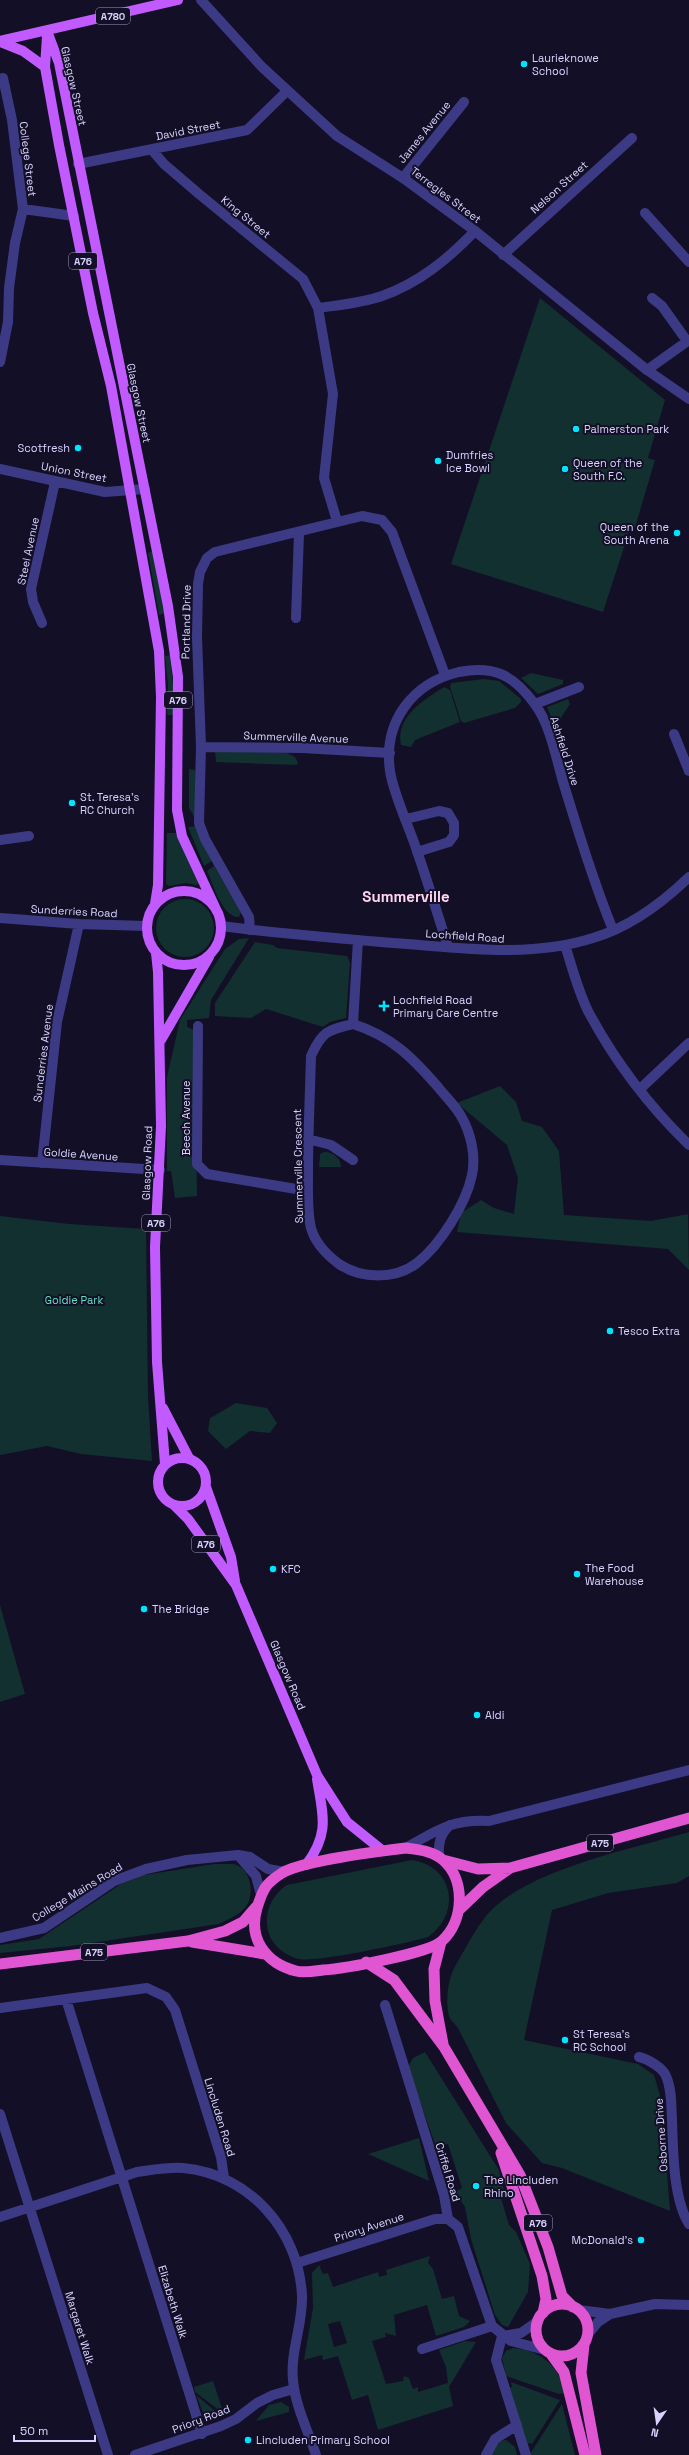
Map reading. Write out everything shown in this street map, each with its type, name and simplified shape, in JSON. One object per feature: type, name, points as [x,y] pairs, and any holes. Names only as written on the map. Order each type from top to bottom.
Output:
[{"type":"highway","name":"A75","points":[[441,1859],[456,1876],[459,1892],[459,1910],[451,1931],[441,1942],[421,1951],[325,1970],[297,1971],[279,1964],[265,1954],[256,1938],[253,1922],[264,1886],[284,1872],[306,1865],[406,1848],[424,1850],[441,1859],[478,1869],[510,1868],[689,1818]]},
{"type":"highway","name":"A75","points":[[459,1910],[483,1887],[510,1868]]},
{"type":"highway","name":"A75","points":[[0,1964],[188,1941],[225,1931],[243,1922],[260,1900]]},
{"type":"highway","name":"A75","points":[[188,1941],[265,1954]]},
{"type":"highway","name":"A76","points":[[441,1942],[434,1969],[435,2001],[444,2047]]},
{"type":"highway","name":"A76","points":[[366,1962],[394,1980],[444,2047],[520,2175],[548,2247],[562,2296],[584,2317],[588,2334]]},
{"type":"highway","name":"A76","points":[[498,2140],[542,2276],[546,2298],[540,2317],[537,2338],[564,2372],[585,2455]]},
{"type":"highway","points":[[540,2317],[558,2305],[576,2308]]},
{"type":"highway","points":[[588,2334],[584,2345],[582,2373],[596,2455]]},
{"type":"highway","points":[[548,2352],[568,2356],[584,2345]]},
{"type":"main road","name":"A780","points":[[0,42],[178,0]]},
{"type":"main road","name":"Glasgow Street","points":[[47,31],[45,67],[74,216],[132,491]]},
{"type":"main road","name":"Glasgow Street","points":[[47,31],[59,63],[78,164],[145,489]]},
{"type":"main road","points":[[0,42],[23,51],[45,67]]},
{"type":"main road","name":"A76","points":[[145,489],[168,606],[178,677],[177,810],[182,836],[215,907],[221,926]]},
{"type":"main road","name":"A76","points":[[132,491],[159,652],[161,727],[158,885],[155,904],[149,914],[146,926],[149,940],[156,953]]},
{"type":"main road","points":[[155,904],[169,894],[186,891],[197,893],[215,907]]},
{"type":"main road","points":[[160,1042],[211,954],[220,936],[221,926]]},
{"type":"main road","points":[[156,953],[165,960],[177,965],[189,965],[201,961],[211,954]]},
{"type":"main road","name":"Glasgow Road","points":[[156,953],[160,1042],[160,1170],[155,1247],[157,1362],[165,1464]]},
{"type":"main road","name":"Glasgow Road","points":[[161,1404],[189,1458]]},
{"type":"main road","points":[[165,1464],[176,1458],[189,1458]]},
{"type":"main road","name":"A76","points":[[189,1458],[203,1469],[206,1475],[206,1487]]},
{"type":"main road","name":"A76","points":[[165,1464],[158,1476],[159,1489],[167,1501],[174,1505]]},
{"type":"main road","points":[[174,1505],[190,1505],[198,1501],[206,1487]]},
{"type":"main road","name":"Glasgow Road","points":[[206,1487],[231,1557],[236,1585]]},
{"type":"main road","name":"Glasgow Road","points":[[174,1505],[188,1519],[236,1585],[317,1775],[347,1822],[383,1851]]},
{"type":"main road","name":"Glasgow Road","points":[[306,1865],[318,1850],[323,1835],[324,1819],[317,1775]]},
{"type":"street","name":"Terregles Street","points":[[201,0],[287,91],[337,136],[402,178],[475,231],[647,370],[689,399]]},
{"type":"street","name":"College Street","points":[[0,362],[8,322],[9,288],[15,243],[23,209],[12,120],[3,78]]},
{"type":"street","name":"David Street","points":[[78,164],[247,130],[287,91]]},
{"type":"street","name":"James Avenue","points":[[402,178],[464,102]]},
{"type":"street","name":"Nelson Street","points":[[503,255],[632,138]]},
{"type":"street","name":"King Street","points":[[152,150],[164,164],[199,194],[303,279],[318,308],[333,394],[324,478],[337,521]]},
{"type":"street","points":[[23,209],[74,216]]},
{"type":"street","points":[[645,214],[689,262]]},
{"type":"street","points":[[318,308],[380,296],[398,290],[453,254],[475,231]]},
{"type":"street","points":[[647,370],[688,340],[662,306],[652,298]]},
{"type":"street","name":"Union Street","points":[[0,469],[105,492],[145,489]]},
{"type":"street","name":"Steel Avenue","points":[[42,623],[32,602],[31,589],[55,482]]},
{"type":"street","name":"Portland Drive","points":[[250,930],[249,917],[205,839],[199,823],[200,747],[197,637],[200,572],[206,558],[215,552],[299,533],[337,521],[372,516],[382,520],[392,532],[445,675]]},
{"type":"street","points":[[296,618],[299,533]]},
{"type":"street","name":"Ashfield Drive","points":[[448,947],[418,852],[390,771],[390,753],[392,732],[399,713],[424,688],[445,675],[473,669],[494,670],[515,682],[535,704],[547,727],[587,857],[613,930]]},
{"type":"street","points":[[535,704],[579,687]]},
{"type":"street","points":[[674,734],[689,771]]},
{"type":"street","name":"Summerville Avenue","points":[[200,747],[302,748],[390,753]]},
{"type":"street","points":[[406,820],[439,811],[448,813],[454,823],[454,835],[449,842],[418,852]]},
{"type":"street","points":[[0,840],[29,836]]},
{"type":"street","name":"Lochfield Road","points":[[221,926],[358,940],[503,951],[566,945],[594,938],[636,919],[671,894],[689,877]]},
{"type":"street","name":"Sunderries Road","points":[[0,918],[79,924],[146,926]]},
{"type":"street","name":"Sunderries Avenue","points":[[42,1163],[57,1022],[79,924]]},
{"type":"street","points":[[353,1024],[358,940]]},
{"type":"street","points":[[566,945],[575,978],[588,1010],[613,1053],[640,1089],[689,1145]]},
{"type":"street","name":"Summerville Crescent","points":[[353,1024],[373,1031],[391,1040],[430,1078],[461,1115],[473,1149],[472,1174],[465,1196],[455,1218],[417,1263],[380,1277],[345,1268],[329,1257],[320,1247],[311,1228],[308,1190],[308,1139],[311,1056],[318,1041],[328,1030],[353,1024]]},
{"type":"street","name":"Beech Avenue","points":[[198,1026],[197,1164],[207,1174],[308,1190]]},
{"type":"street","points":[[640,1089],[689,1043]]},
{"type":"street","points":[[308,1139],[331,1145],[353,1160]]},
{"type":"street","name":"Goldie Avenue","points":[[0,1160],[160,1170]]},
{"type":"street","points":[[406,1848],[442,1827],[453,1823],[468,1820],[489,1821],[689,1770]]},
{"type":"street","points":[[441,1859],[442,1836],[453,1823]]},
{"type":"street","points":[[238,1855],[256,1876],[260,1900]]},
{"type":"street","name":"College Mains Road","points":[[0,1938],[44,1928],[114,1881],[129,1874],[187,1860],[238,1855],[250,1857],[268,1869],[284,1872]]},
{"type":"street","name":"Lincluden Road","points":[[0,2008],[146,1988],[166,1997],[175,2010],[221,2157],[224,2178]]},
{"type":"street","name":"Elizabeth Walk","points":[[66,1999],[202,2434]]},
{"type":"street","name":"Criffel Road","points":[[385,2005],[444,2195],[448,2218],[458,2226],[492,2326],[502,2336],[511,2342],[548,2352]]},
{"type":"street","name":"Osborne Drive","points":[[639,2057],[646,2059],[666,2074],[671,2090],[672,2143],[678,2191],[684,2217],[689,2224]]},
{"type":"street","name":"Margaret Walk","points":[[0,2114],[108,2455]]},
{"type":"street","points":[[0,2217],[137,2172],[171,2168],[196,2170],[224,2178],[254,2197],[273,2216],[288,2238],[298,2263],[302,2312],[294,2360],[294,2390],[316,2455]]},
{"type":"street","name":"Priory Avenue","points":[[298,2263],[435,2219],[448,2218]]},
{"type":"street","points":[[588,2334],[598,2322],[610,2314],[655,2304],[689,2305]]},
{"type":"street","points":[[576,2308],[610,2314]]},
{"type":"street","points":[[526,2455],[496,2360],[502,2336],[521,2333],[540,2317]]},
{"type":"street","points":[[422,2349],[492,2326]]},
{"type":"street","name":"Priory Road","points":[[135,2455],[202,2434],[236,2420],[257,2403],[273,2395],[294,2390]]},
{"type":"street","points":[[486,2455],[495,2439],[517,2425]]},
{"type":"green space","name":"Palmerston Park","points":[[540,298],[665,400],[648,458],[655,460],[634,531],[630,529],[603,612],[451,564]]},
{"type":"green space","points":[[152,551],[165,613],[159,615],[148,553]]},
{"type":"green space","points":[[170,655],[173,685],[173,715],[167,715],[168,685],[165,656]]},
{"type":"green space","points":[[531,673],[563,680],[563,684],[538,694],[521,678]]},
{"type":"green space","points":[[484,679],[499,681],[521,699],[521,702],[515,708],[464,723],[461,721],[450,687],[451,683]]},
{"type":"green space","points":[[444,687],[450,690],[460,722],[415,740],[411,747],[401,745],[400,735],[402,726],[407,718],[420,704]]},
{"type":"green space","points":[[568,699],[570,704],[555,727],[547,707]]},
{"type":"green space","points":[[215,751],[287,753],[295,757],[298,763],[297,765],[216,762]]},
{"type":"green space","points":[[189,769],[195,770],[196,820],[189,808]]},
{"type":"green space","points":[[197,826],[212,861],[204,866],[188,827]]},
{"type":"green space","points":[[167,833],[177,833],[199,882],[197,885],[186,883],[169,886],[166,884]]},
{"type":"green space","points":[[214,866],[241,912],[239,917],[233,916],[228,912],[219,899],[207,871]]},
{"type":"green space","points":[[185,899],[196,901],[209,912],[212,917],[214,928],[212,939],[201,952],[196,955],[185,957],[174,955],[161,944],[158,939],[156,928],[158,917],[169,904],[174,901]]},
{"type":"green space","points":[[249,938],[211,1000],[209,1018],[187,1020],[187,1027],[194,1030],[195,1036],[197,1196],[175,1198],[171,1171],[167,1171],[167,1077],[180,1020],[225,949],[239,939]]},
{"type":"green space","points":[[255,942],[273,945],[277,948],[347,956],[350,963],[346,1018],[330,1022],[323,1027],[266,1009],[251,1018],[215,1016],[215,1003]]},
{"type":"green space","points":[[500,1086],[516,1102],[522,1121],[542,1127],[559,1151],[564,1215],[651,1221],[688,1214],[689,1270],[668,1249],[457,1232],[461,1213],[481,1200],[494,1208],[514,1214],[518,1178],[507,1145],[457,1103]]},
{"type":"green space","points":[[324,1152],[336,1156],[340,1161],[341,1167],[319,1167],[320,1154]]},
{"type":"green space","name":"Goldie Park","points":[[0,1216],[69,1224],[146,1229],[148,1397],[152,1461],[81,1454],[47,1446],[0,1455]]},
{"type":"green space","points":[[236,1403],[267,1408],[277,1423],[270,1433],[250,1431],[226,1449],[208,1431],[210,1418]]},
{"type":"green space","points":[[0,1605],[25,1694],[0,1702]]},
{"type":"green space","points":[[689,1832],[689,1876],[677,1883],[608,1893],[552,1910],[524,2040],[638,2064],[654,2075],[661,2099],[670,2211],[562,2168],[542,2163],[506,2123],[458,2028],[450,2018],[447,1995],[451,1975],[478,1927],[486,1916],[503,1900],[526,1886],[580,1863]]},
{"type":"green space","points":[[412,1860],[426,1864],[437,1872],[445,1881],[448,1892],[449,1904],[445,1916],[439,1927],[428,1937],[362,1952],[323,1958],[299,1959],[281,1951],[270,1936],[267,1923],[269,1906],[278,1892],[287,1885]]},
{"type":"green space","points":[[214,1864],[233,1864],[239,1866],[247,1875],[251,1887],[251,1893],[245,1908],[219,1924],[71,1946],[0,1953],[0,1945],[39,1939],[121,1884],[144,1875]]},
{"type":"green space","points":[[425,2052],[499,2170],[505,2195],[501,2198],[509,2225],[516,2232],[530,2264],[528,2292],[508,2327],[502,2325],[495,2315],[471,2239],[465,2207],[455,2192],[462,2188],[448,2144],[436,2147],[408,2067],[413,2058]]},
{"type":"green space","points":[[419,2138],[429,2181],[368,2154]]},
{"type":"green space","points":[[430,2256],[428,2263],[433,2269],[442,2299],[454,2296],[459,2316],[470,2321],[464,2327],[436,2336],[427,2305],[394,2315],[396,2336],[385,2333],[386,2337],[372,2341],[386,2384],[403,2381],[404,2376],[409,2378],[413,2389],[418,2387],[418,2392],[448,2383],[446,2367],[439,2350],[465,2341],[476,2342],[449,2387],[453,2406],[378,2430],[368,2395],[352,2400],[338,2356],[323,2360],[322,2355],[304,2360],[313,2308],[312,2273],[319,2265],[323,2274],[328,2273],[333,2287],[378,2272],[379,2277],[387,2275],[386,2270]],"holes":[[[340,2321],[347,2343],[334,2347],[328,2324]]]},
{"type":"green space","points":[[513,2348],[532,2352],[547,2361],[559,2375],[565,2393],[559,2394],[506,2376],[502,2358],[506,2351]]},
{"type":"green space","points":[[213,2381],[224,2414],[195,2392],[194,2387]]},
{"type":"green space","points":[[511,2382],[560,2400],[532,2444],[527,2443],[509,2388],[512,2387]]},
{"type":"green space","points":[[196,2395],[221,2416],[209,2421],[206,2420]]},
{"type":"green space","points":[[281,2402],[289,2407],[289,2412],[256,2421],[269,2405]]},
{"type":"green space","points":[[562,2404],[575,2455],[530,2455],[530,2454]]},
{"type":"green space","points":[[506,2440],[515,2447],[517,2455],[489,2455],[500,2441]]},
{"type":"place","name":"Laurieknowe School","points":[[524,64]]},
{"type":"place","name":"Palmerston Park","points":[[576,429]]},
{"type":"place","name":"Scotfresh","points":[[78,448]]},
{"type":"place","name":"Dumfries Ice Bowl","points":[[438,461]]},
{"type":"place","name":"Queen of the South F.C.","points":[[565,469]]},
{"type":"place","name":"Queen of the South Arena","points":[[677,533]]},
{"type":"place","name":"St. Teresa's RC Church","points":[[72,803]]},
{"type":"place","name":"Lochfield Road Primary Care Centre","points":[[384,1006]]},
{"type":"place","name":"Tesco Extra","points":[[610,1331]]},
{"type":"place","name":"KFC","points":[[273,1569]]},
{"type":"place","name":"The Food Warehouse","points":[[577,1574]]},
{"type":"place","name":"The Bridge","points":[[144,1609]]},
{"type":"place","name":"Aldi","points":[[477,1715]]},
{"type":"place","name":"St Teresa's RC School","points":[[565,2040]]},
{"type":"place","name":"The Lincluden Rhino","points":[[476,2186]]},
{"type":"place","name":"McDonald's","points":[[641,2240]]},
{"type":"place","name":"Lincluden Primary School","points":[[248,2440]]},
{"type":"district","name":"Summerville","points":[[406,897]]}]
